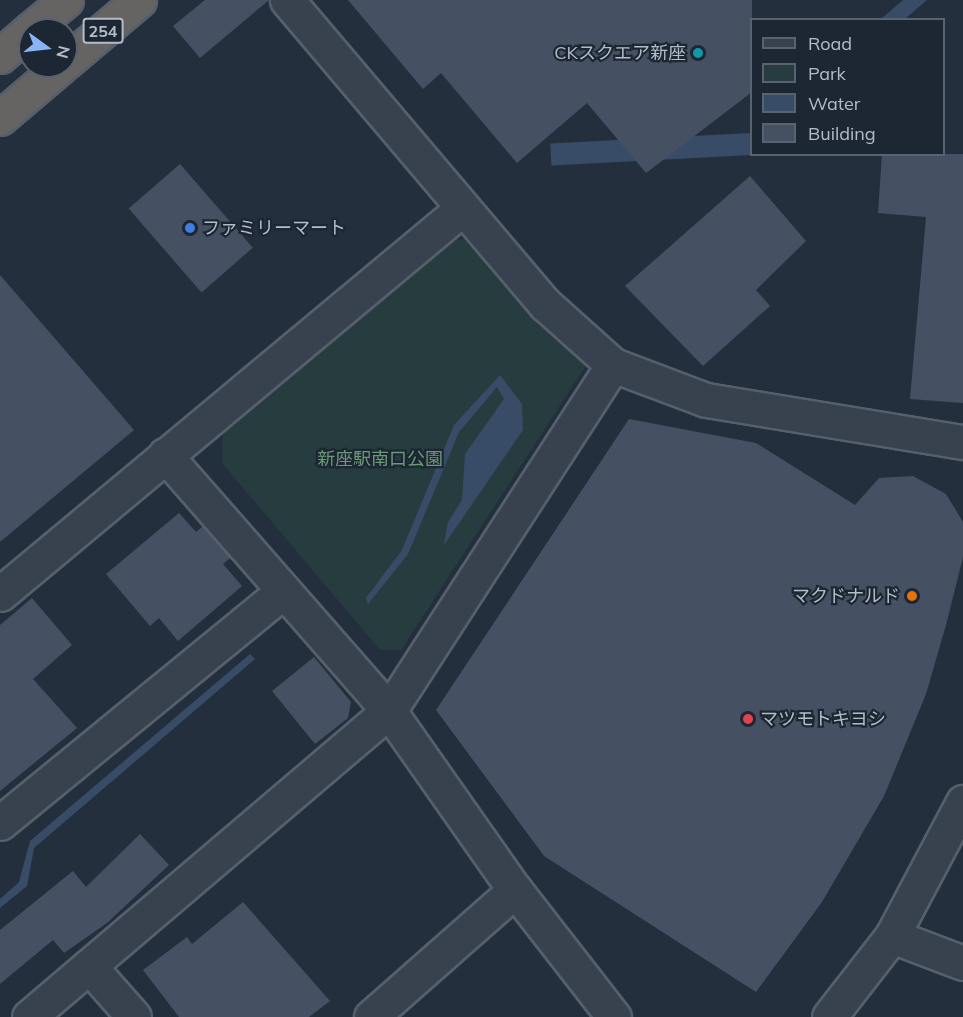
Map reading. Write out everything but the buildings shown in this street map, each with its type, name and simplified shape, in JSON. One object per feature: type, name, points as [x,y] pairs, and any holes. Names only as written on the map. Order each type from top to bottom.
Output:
[{"type":"highway","name":"254","points":[[44,18],[66,0]]},
{"type":"highway","name":"254","points":[[78,52],[139,0]]},
{"type":"highway","name":"254","points":[[0,56],[18,40]]},
{"type":"highway","points":[[0,118],[48,78]]},
{"type":"street","points":[[287,0],[545,304],[613,365],[706,400],[963,442]]},
{"type":"street","points":[[0,594],[463,208]]},
{"type":"street","points":[[29,1017],[389,711],[613,365]]},
{"type":"street","points":[[165,455],[389,711],[515,890],[614,1017]]},
{"type":"street","points":[[0,823],[283,591]]},
{"type":"street","points":[[829,1017],[892,936],[963,802]]},
{"type":"street","points":[[371,1017],[515,890]]},
{"type":"street","points":[[892,936],[963,963]]},
{"type":"street","points":[[89,966],[134,1017]]},
{"type":"green space","name":"新座駅南口公園","points":[[450,238],[470,240],[587,364],[401,650],[380,650],[222,463],[223,434]]},
{"type":"water","points":[[903,0],[927,0],[906,18],[882,18]]},
{"type":"water","points":[[750,133],[750,155],[551,165],[550,144]]},
{"type":"water","points":[[500,375],[522,404],[523,430],[444,545],[448,522],[462,500],[465,454],[504,399],[497,387],[459,432],[408,554],[368,604],[366,598],[402,550],[454,425]]},
{"type":"water","points":[[250,654],[255,659],[34,848],[27,886],[0,908],[0,899],[19,882],[30,841]]},
{"type":"place","name":"CKスクエア新座","points":[[698,53]]},
{"type":"place","name":"ファミリーマート","points":[[190,228]]},
{"type":"place","name":"マクドナルド","points":[[912,596]]},
{"type":"place","name":"マツモトキヨシ","points":[[748,719]]}]
